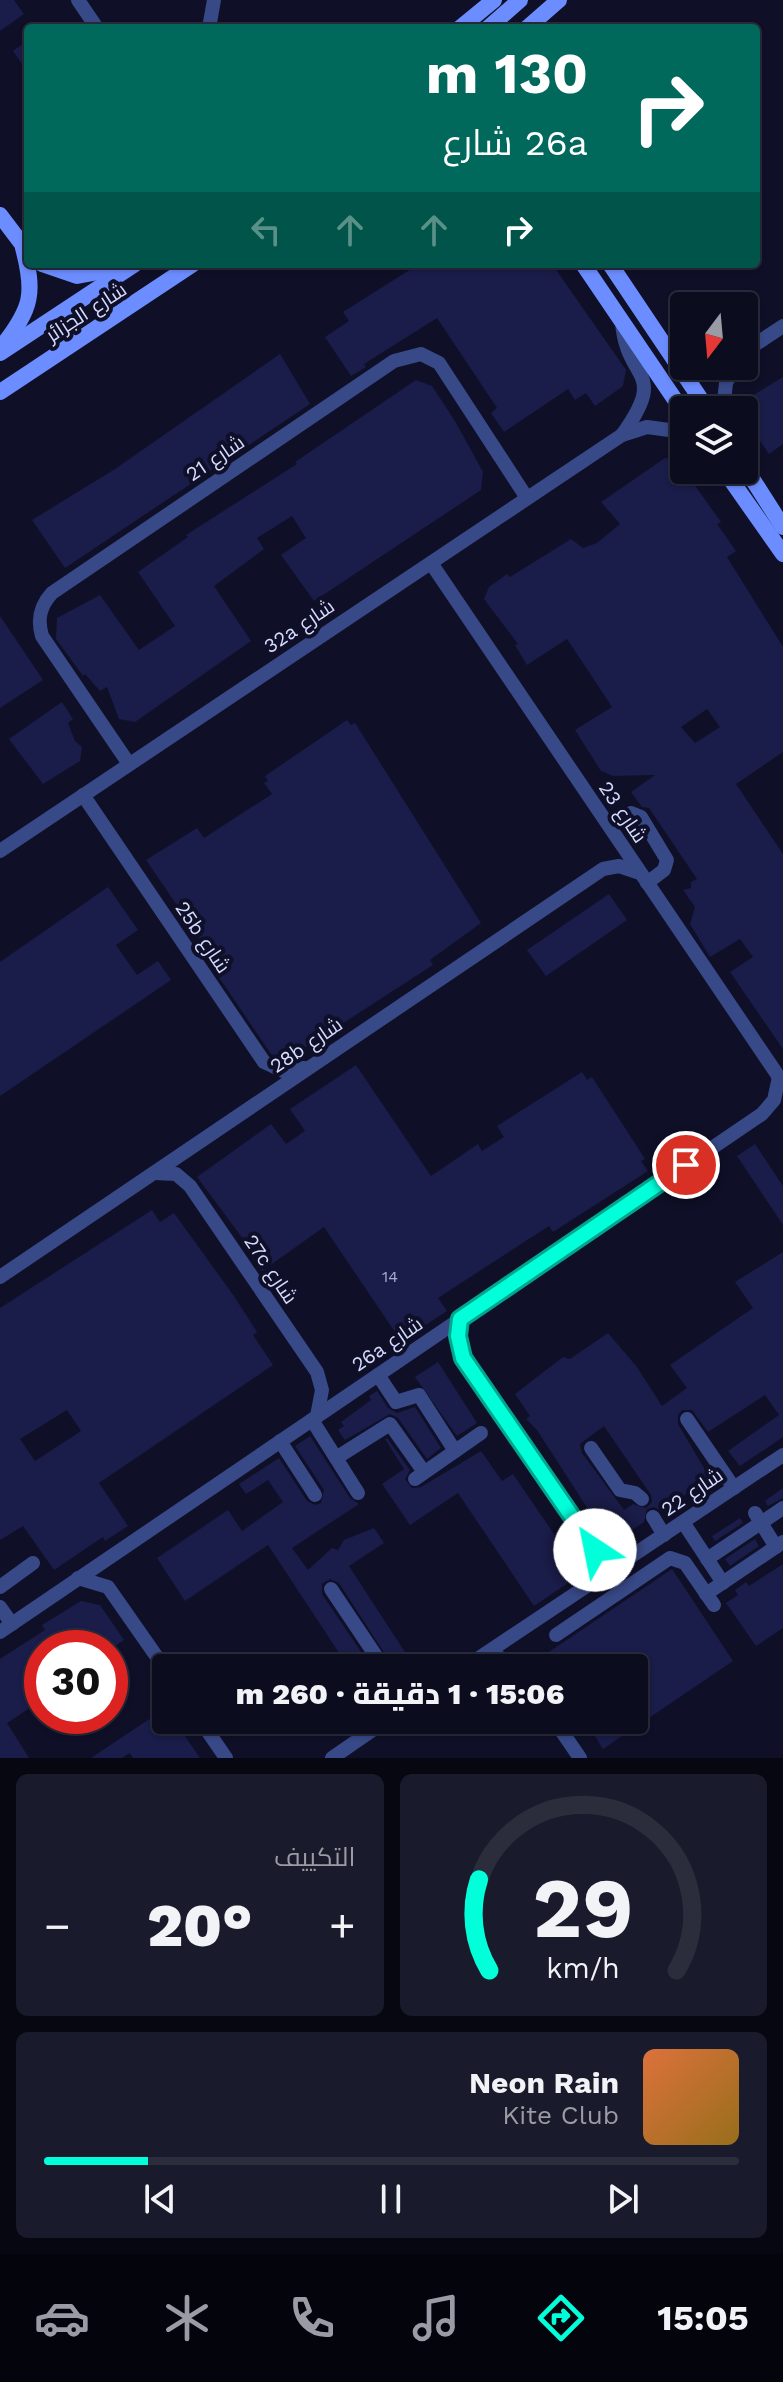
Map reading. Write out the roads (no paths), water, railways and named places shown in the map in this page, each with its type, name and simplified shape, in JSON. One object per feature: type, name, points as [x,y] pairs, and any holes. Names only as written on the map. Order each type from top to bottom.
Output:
[{"type":"street","points":[[78,0],[94,24]]},
{"type":"street","points":[[210,24],[214,0]]},
{"type":"street","points":[[465,24],[494,0]]},
{"type":"street","points":[[493,24],[520,0]]},
{"type":"street","points":[[532,24],[559,0]]},
{"type":"street","points":[[0,215],[24,249]]},
{"type":"street","points":[[0,351],[29,305],[29,268]]},
{"type":"street","points":[[52,268],[66,274],[88,276],[119,268]]},
{"type":"street","name":"شارع الجزائر","points":[[0,351],[128,268]]},
{"type":"street","name":"شارع الجزائر","points":[[0,392],[187,268]]},
{"type":"street","points":[[586,268],[672,396]]},
{"type":"street","points":[[613,268],[699,396]]},
{"type":"street","name":"32a شارع","points":[[622,323],[624,339],[644,380],[645,394],[639,410],[622,435]]},
{"type":"street","points":[[758,343],[783,326]]},
{"type":"street","points":[[663,342],[670,345]]},
{"type":"street","name":"شارع 21","points":[[129,764],[42,636],[39,619],[43,604],[52,593],[394,361],[421,354],[439,363],[527,498]]},
{"type":"street","name":"32a شارع","points":[[0,851],[622,435],[647,427],[670,430]]},
{"type":"street","points":[[734,484],[783,554]]},
{"type":"street","points":[[756,484],[783,527]]},
{"type":"street","name":"شارع 23","points":[[431,563],[781,1080]]},
{"type":"street","name":"25b شارع","points":[[83,795],[264,1062],[283,1071],[308,1067]]},
{"type":"street","points":[[610,827],[631,813],[641,817],[667,860],[664,870],[644,878]]},
{"type":"street","name":"28b شارع","points":[[0,1277],[603,869],[619,866],[644,878]]},
{"type":"street","name":"26a شارع","points":[[6,1628],[762,1114],[774,1100],[781,1080]]},
{"type":"street","name":"27c شارع","points":[[153,1173],[169,1172],[187,1182],[317,1372],[322,1390],[314,1418]]},
{"type":"street","points":[[460,1319],[458,1336],[463,1358],[595,1550],[613,1559],[634,1555]]},
{"type":"street","points":[[378,1375],[396,1402],[419,1395],[455,1451]]},
{"type":"street","points":[[314,1418],[358,1493]]},
{"type":"street","points":[[687,1419],[734,1488]]},
{"type":"street","points":[[336,1458],[390,1424],[419,1475],[481,1433]]},
{"type":"street","points":[[280,1441],[315,1495]]},
{"type":"street","points":[[591,1448],[620,1490],[635,1493],[642,1499]]},
{"type":"street","name":"شارع 22","points":[[486,1654],[783,1455]]},
{"type":"street","points":[[707,1559],[758,1518],[783,1508]]},
{"type":"street","points":[[653,1517],[664,1535]]},
{"type":"street","points":[[556,1635],[670,1558],[685,1563],[710,1599],[723,1583],[779,1544],[758,1518]]},
{"type":"street","points":[[683,1522],[723,1583]]},
{"type":"street","points":[[0,1587],[33,1563]]},
{"type":"street","points":[[78,1578],[108,1587],[155,1654]]},
{"type":"street","points":[[331,1589],[375,1654]]},
{"type":"street","points":[[0,1607],[6,1628]]},
{"type":"street","points":[[210,1734],[226,1758]]},
{"type":"street","points":[[332,1758],[367,1734]]},
{"type":"street","points":[[564,1734],[580,1758]]}]
